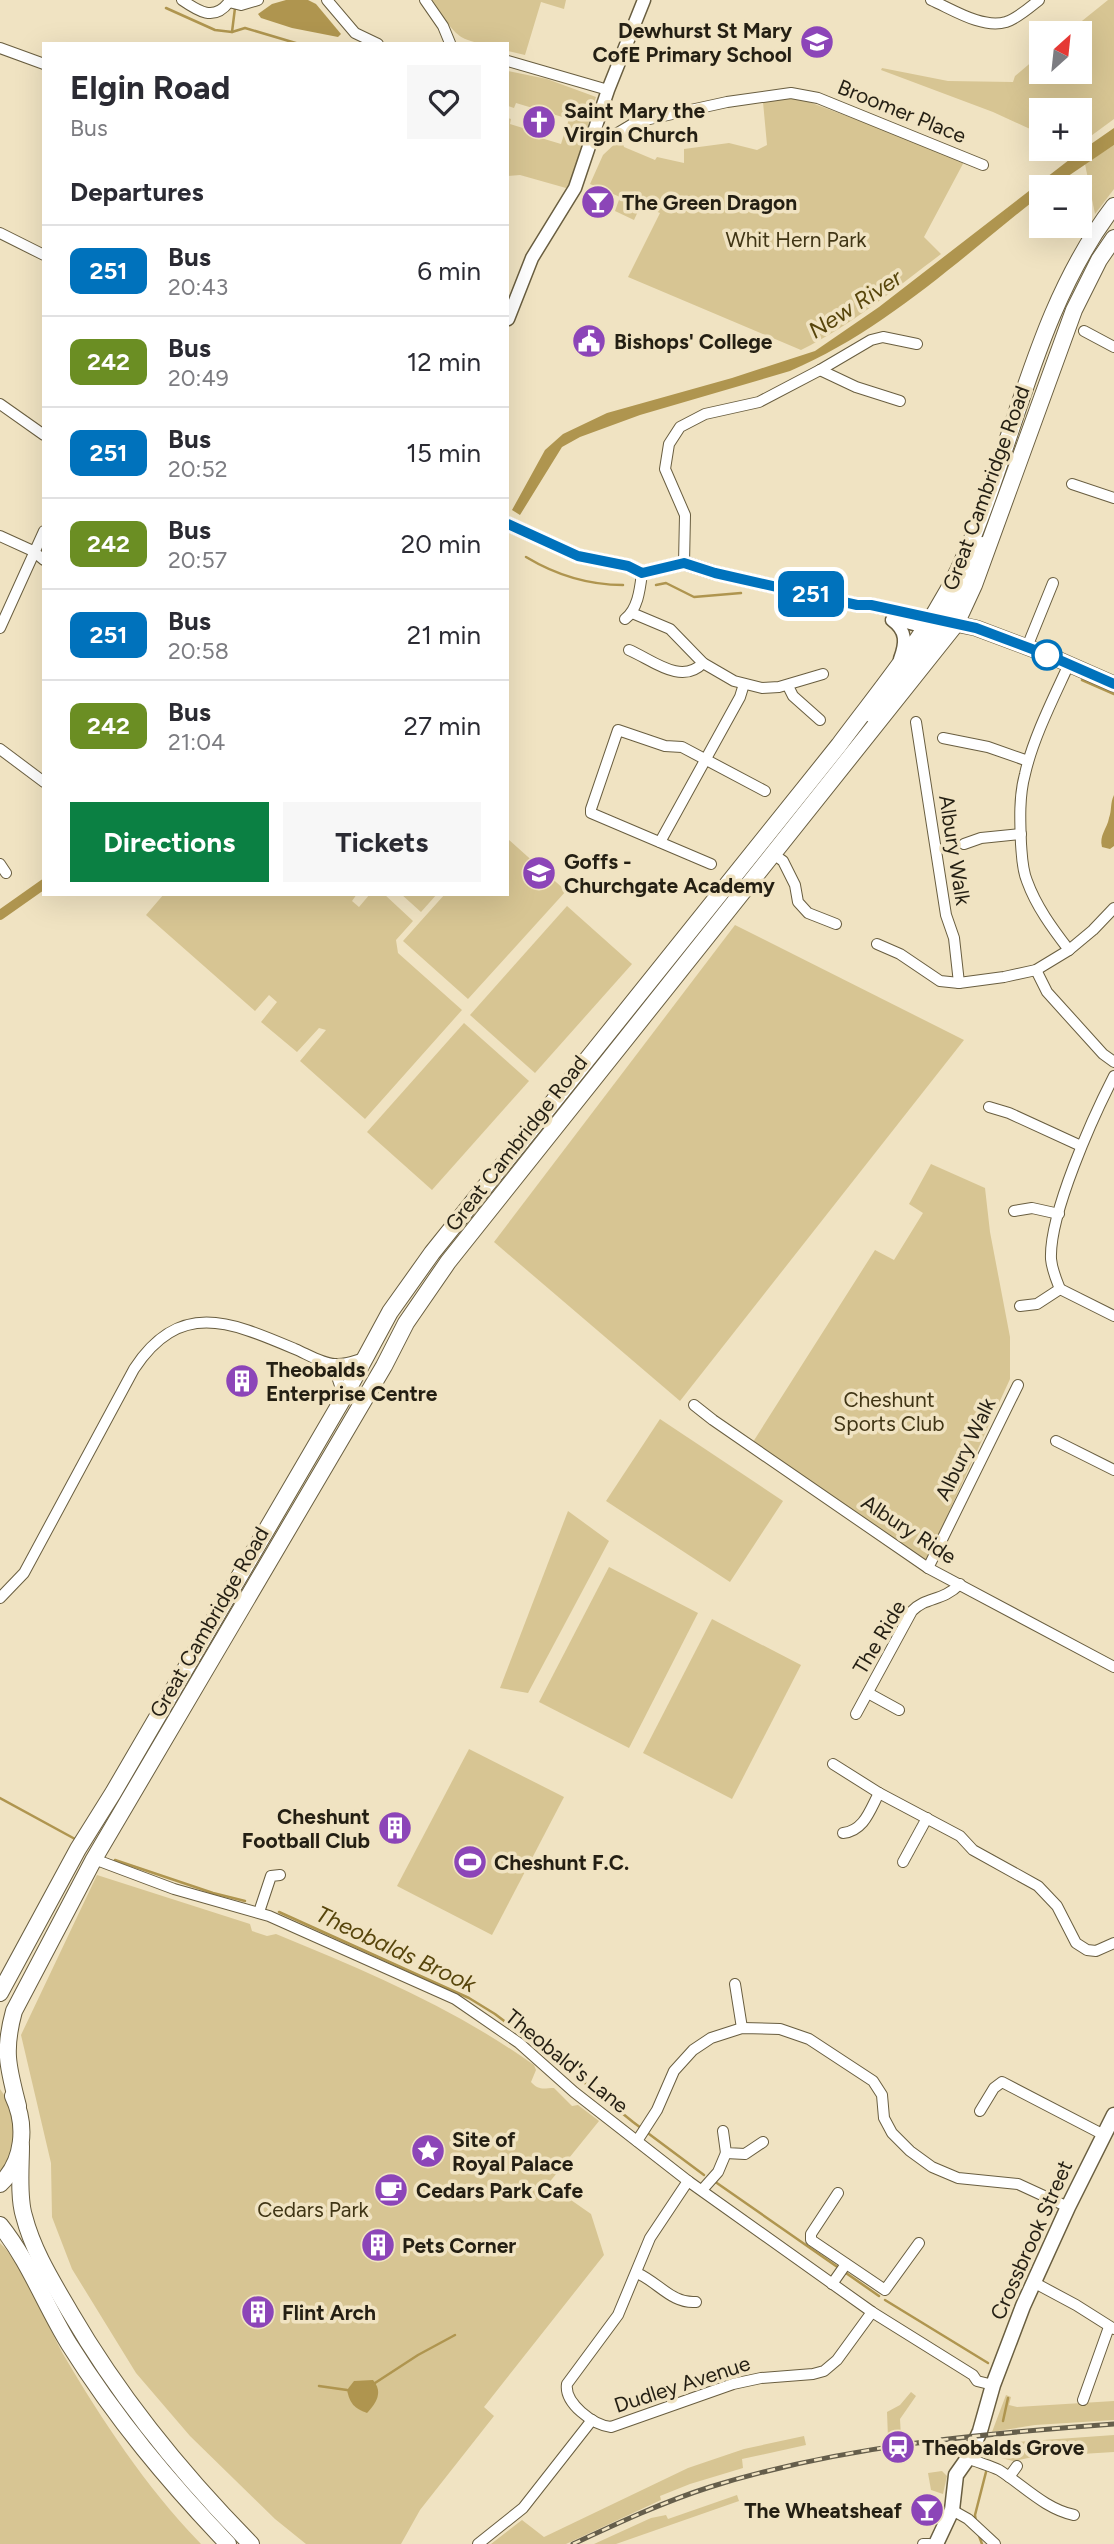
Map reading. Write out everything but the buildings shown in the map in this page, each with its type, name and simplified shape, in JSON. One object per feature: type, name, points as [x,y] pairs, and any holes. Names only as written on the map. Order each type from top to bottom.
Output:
[{"type":"main road","name":"Great Cambridge Road","points":[[0,1993],[78,1849],[344,1397],[390,1312],[432,1253],[839,745],[896,669],[941,625],[1049,325],[1072,271],[1114,206]]},
{"type":"main road","name":"Great Cambridge Road","points":[[251,2544],[201,2493],[139,2419],[81,2332],[47,2274],[22,2212],[22,2127],[6,2059],[7,2038],[14,2011],[94,1859],[384,1366],[406,1323],[448,1262],[773,854],[941,625],[974,585],[1073,310],[1099,260],[1114,238]]},
{"type":"main road","points":[[839,745],[867,719],[941,625],[977,635],[990,634],[1114,684]]},
{"type":"main road","points":[[0,2077],[18,2106]]},
{"type":"main road","name":"Crossbrook Street","points":[[936,2544],[952,2510],[956,2475],[968,2458],[987,2410],[993,2385],[1035,2283],[1068,2207],[1114,2115]]},
{"type":"main road","points":[[0,2184],[17,2157],[21,2144]]},
{"type":"main road","points":[[0,2225],[19,2250],[68,2342],[124,2427],[189,2503],[229,2544]]},
{"type":"street","points":[[182,0],[207,14],[220,11],[232,2],[258,0]]},
{"type":"street","points":[[327,0],[355,33],[374,42]]},
{"type":"street","points":[[425,0],[443,26],[450,42]]},
{"type":"street","points":[[509,317],[533,258],[575,188],[608,90],[644,0]]},
{"type":"street","points":[[931,0],[978,20],[995,23],[1010,21],[1039,0]]},
{"type":"street","points":[[0,48],[42,63]]},
{"type":"street","points":[[509,61],[608,90]]},
{"type":"street","name":"Broomer Place","points":[[594,133],[611,137],[636,122],[763,96],[806,94],[983,164]]},
{"type":"street","points":[[0,233],[42,254]]},
{"type":"street","points":[[1084,331],[1114,346]]},
{"type":"street","points":[[684,563],[685,515],[665,469],[667,451],[673,435],[680,427],[705,414],[759,402],[871,340],[883,337],[916,344]]},
{"type":"street","points":[[820,370],[856,387],[900,401]]},
{"type":"street","points":[[0,404],[42,434]]},
{"type":"street","points":[[1072,484],[1114,498]]},
{"type":"street","points":[[511,526],[578,556],[628,566],[642,573],[684,563],[715,573],[857,605],[871,605],[941,625]]},
{"type":"street","points":[[0,628],[42,535]]},
{"type":"street","points":[[0,536],[33,551],[42,558]]},
{"type":"street","points":[[642,573],[629,616],[670,629],[703,663],[726,677],[762,688],[788,686],[822,674]]},
{"type":"street","points":[[1027,647],[1053,583]]},
{"type":"street","points":[[857,605],[869,614],[941,625]]},
{"type":"street","points":[[891,618],[902,629],[905,639],[896,669]]},
{"type":"street","points":[[629,650],[650,662],[687,673],[694,672],[703,663]]},
{"type":"street","points":[[1069,664],[1028,761],[1022,790],[1021,834],[1023,869],[1027,881],[1042,912],[1069,950]]},
{"type":"street","points":[[660,842],[740,698],[744,684]]},
{"type":"street","points":[[788,686],[793,696],[820,720]]},
{"type":"street","name":"Albury Walk","points":[[916,722],[944,902],[954,938],[960,984]]},
{"type":"street","points":[[711,864],[592,813],[591,809],[618,730],[665,746],[682,747],[765,791]]},
{"type":"street","points":[[943,738],[988,747],[1028,761]]},
{"type":"street","points":[[0,749],[42,780]]},
{"type":"street","points":[[964,844],[981,838],[1021,834]]},
{"type":"street","points":[[773,854],[783,861],[795,885],[798,902],[808,913],[836,924]]},
{"type":"street","points":[[877,944],[900,954],[932,977],[960,984],[1036,970],[1069,950],[1114,908]]},
{"type":"street","points":[[1036,970],[1047,992],[1103,1054],[1114,1062]]},
{"type":"street","points":[[1114,1076],[1081,1146],[1059,1214],[1051,1255],[1053,1271],[1060,1289],[1114,1316]]},
{"type":"street","points":[[989,1107],[1009,1113],[1081,1146]]},
{"type":"street","points":[[1014,1211],[1032,1208],[1059,1214]]},
{"type":"street","points":[[1020,1306],[1037,1304],[1060,1289]]},
{"type":"street","points":[[0,1598],[24,1573],[134,1369],[158,1340],[175,1329],[196,1323],[220,1322],[243,1326],[333,1365],[367,1357]]},
{"type":"street","points":[[333,1365],[344,1397]]},
{"type":"street","name":"Albury Walk","points":[[928,1568],[1018,1385]]},
{"type":"street","name":"Albury Ride","points":[[694,1405],[928,1568],[1114,1667]]},
{"type":"street","points":[[1056,1441],[1114,1470]]},
{"type":"street","name":"The Ride","points":[[856,1714],[912,1611],[923,1602],[943,1598],[960,1584]]},
{"type":"street","name":"The Ride","points":[[868,1693],[899,1710]]},
{"type":"street","points":[[833,1764],[879,1793],[960,1836],[973,1850],[1038,1886],[1057,1906],[1079,1946],[1096,1951],[1114,1943]]},
{"type":"street","points":[[843,1833],[852,1832],[862,1825],[879,1793]]},
{"type":"street","points":[[903,1862],[927,1818]]},
{"type":"street","name":"Theobald's Lane","points":[[94,1859],[125,1873],[174,1889],[261,1907],[455,1999],[519,2043],[575,2092],[642,2133],[688,2181],[708,2183],[840,2273],[872,2312],[974,2375],[977,2381],[993,2385]]},
{"type":"street","points":[[261,1907],[271,1876],[280,1875]]},
{"type":"street","points":[[734,1984],[742,2028]]},
{"type":"street","points":[[642,2133],[657,2110],[668,2081],[686,2057],[711,2038],[742,2028],[769,2027],[791,2031],[809,2039],[873,2081],[882,2095],[884,2118],[892,2133],[910,2151],[942,2172],[966,2180],[1009,2182],[1068,2207]]},
{"type":"street","points":[[980,2112],[994,2088],[1002,2082],[1104,2135]]},
{"type":"street","points":[[708,2183],[718,2172],[726,2153],[723,2132]]},
{"type":"street","points":[[726,2153],[745,2154],[763,2142]]},
{"type":"street","name":"Dudley Avenue","points":[[688,2181],[650,2238],[618,2315],[567,2384],[570,2400],[600,2425],[611,2427],[733,2384],[761,2378],[818,2373],[837,2360],[872,2312]]},
{"type":"street","points":[[838,2193],[811,2237],[840,2273],[885,2290],[919,2243]]},
{"type":"street","points":[[637,2273],[676,2299],[696,2302]]},
{"type":"street","points":[[1035,2283],[1112,2328],[1083,2400]]},
{"type":"street","points":[[478,2544],[523,2508],[593,2420]]},
{"type":"street","points":[[968,2458],[996,2468],[1061,2511],[1074,2515]]},
{"type":"street","points":[[1009,2477],[1017,2466]]},
{"type":"street","points":[[952,2510],[995,2544]]},
{"type":"street","points":[[923,2544],[929,2544]]},
{"type":"green space","points":[[432,0],[566,0],[564,9],[541,2],[525,55],[509,51],[509,42],[476,42],[461,37]]},
{"type":"green space","points":[[1108,0],[1114,0],[1114,119],[1092,135],[1092,98],[1029,98],[1029,128],[993,112],[881,70],[882,68],[948,81],[1013,82],[1015,76],[1029,64],[1029,84],[1092,84],[1092,21],[1082,21]]},
{"type":"green space","points":[[509,71],[547,79],[596,97],[572,181],[566,188],[520,175],[509,176],[509,118],[510,124],[542,134],[541,138],[561,144],[569,119],[516,103],[514,108],[509,106]]},
{"type":"green space","name":"Whit Hern Park","points":[[793,96],[965,160],[924,237],[941,254],[856,318],[801,350],[628,277],[660,213],[641,205],[634,220],[615,211],[620,197],[590,184],[603,155],[621,138],[624,147],[655,160],[657,157],[684,163],[684,149],[729,143],[757,150],[767,145],[763,102]]},
{"type":"green space","points":[[1114,145],[1114,189],[1095,214],[1092,175],[1087,175],[1085,164]]},
{"type":"green space","points":[[509,840],[566,891],[468,999],[403,941],[443,896],[509,896]]},
{"type":"green space","points":[[162,896],[356,896],[352,901],[359,907],[368,896],[386,896],[413,921],[396,940],[398,953],[462,1010],[365,1119],[300,1061],[326,1030],[319,1028],[297,1052],[261,1022],[277,1002],[269,995],[255,1011],[146,915]]},
{"type":"green space","points":[[403,896],[435,896],[421,912]]},
{"type":"green space","points":[[567,906],[632,964],[535,1073],[470,1015]]},
{"type":"green space","points":[[735,925],[964,1040],[680,1401],[494,1242]]},
{"type":"green space","points":[[464,1023],[529,1081],[432,1190],[367,1132]]},
{"type":"green space","name":"Cheshunt Sports Club","points":[[931,1164],[985,1188],[990,1232],[1010,1337],[1010,1379],[927,1560],[753,1442],[875,1250],[894,1260],[923,1213],[909,1204]]},
{"type":"green space","points":[[660,1419],[783,1501],[730,1582],[606,1501]]},
{"type":"green space","points":[[568,1511],[609,1541],[528,1693],[500,1688]]},
{"type":"green space","points":[[609,1567],[698,1613],[629,1748],[539,1702]]},
{"type":"green space","points":[[712,1619],[801,1665],[732,1799],[643,1753]]},
{"type":"green space","name":"Cheshunt F.C.","points":[[469,1749],[564,1797],[492,1935],[397,1886]]},
{"type":"green space","name":"Cedars Park","points":[[97,1875],[250,1924],[252,1931],[267,1936],[276,1934],[409,1992],[473,2026],[534,2065],[536,2070],[531,2082],[534,2085],[554,2088],[572,2106],[578,2105],[599,2121],[548,2184],[591,2214],[604,2255],[484,2407],[494,2416],[420,2510],[401,2544],[306,2544],[275,2519],[190,2436],[136,2373],[72,2269],[52,2217],[51,2163],[21,2035]]},
{"type":"green space","points":[[0,2089],[11,2110],[14,2132],[10,2154],[0,2175]]},
{"type":"green space","points":[[0,2243],[18,2266],[63,2354],[110,2429],[162,2500],[201,2544],[0,2544]]},
{"type":"green space","points":[[911,2392],[916,2396],[900,2419],[901,2437],[888,2438],[887,2412],[900,2405]]},
{"type":"green space","points":[[1006,2395],[1011,2397],[1009,2405],[1017,2407],[1114,2401],[1114,2420],[1035,2425],[992,2432]]},
{"type":"green space","points":[[1114,2435],[1114,2452],[1033,2457],[1013,2461],[986,2454],[987,2444]]},
{"type":"green space","points":[[804,2436],[806,2445],[742,2459],[743,2468],[660,2496],[661,2500],[566,2544],[491,2544],[522,2520],[544,2537],[688,2468],[744,2449]]},
{"type":"green space","points":[[942,2471],[947,2476],[943,2494],[931,2490],[928,2473]]},
{"type":"green space","points":[[737,2495],[739,2501],[616,2544],[594,2544],[651,2518],[666,2515],[668,2519]]},
{"type":"shaded area","points":[[286,0],[308,0],[316,4],[341,34],[338,37],[292,28],[261,18],[258,14],[272,4]]},
{"type":"shaded area","points":[[1114,128],[1114,145],[1092,160],[1092,143]]},
{"type":"shaded area","points":[[1068,161],[1090,161],[1070,175],[1050,175]]},
{"type":"shaded area","points":[[1029,191],[1029,205],[921,291],[858,335],[790,371],[640,415],[580,437],[562,447],[520,515],[512,510],[545,450],[563,434],[607,413],[732,378],[815,351],[879,307]]},
{"type":"shaded area","points":[[1114,795],[1114,846],[1110,849],[1102,847],[1102,839]]},
{"type":"shaded area","points":[[373,2380],[378,2389],[378,2397],[367,2413],[353,2405],[347,2390],[354,2381]]},
{"type":"waterway","points":[[166,8],[215,30],[232,32],[245,28],[292,42]]},
{"type":"waterway","points":[[232,32],[235,8]]},
{"type":"waterway","points":[[526,557],[573,578],[623,585]]},
{"type":"waterway","points":[[656,585],[666,583],[694,597],[741,593]]},
{"type":"waterway","points":[[1082,680],[1114,694]]},
{"type":"waterway","name":"New River","points":[[0,915],[42,885]]},
{"type":"waterway","name":"Theobalds Brook","points":[[0,1798],[75,1839]]},
{"type":"waterway","name":"Theobalds Brook","points":[[115,1860],[245,1901]]},
{"type":"waterway","name":"Theobalds Brook","points":[[279,1912],[469,1998],[495,2014],[566,2068]]},
{"type":"waterway","name":"Theobalds Brook","points":[[575,2075],[704,2175]]},
{"type":"waterway","name":"Theobalds Brook","points":[[714,2181],[879,2296]]},
{"type":"waterway","name":"Theobalds Brook","points":[[885,2300],[988,2363]]},
{"type":"waterway","points":[[375,2383],[455,2335]]},
{"type":"waterway","points":[[319,2386],[347,2390]]},
{"type":"waterway","name":"Theobalds Brook","points":[[1003,2421],[1008,2398]]},
{"type":"waterway","name":"Theobalds Brook","points":[[976,2523],[975,2515],[986,2472]]},
{"type":"waterway","name":"Theobalds Brook","points":[[978,2533],[982,2544]]},
{"type":"railway","points":[[573,2544],[692,2493],[809,2461],[910,2444],[1114,2424]]},
{"type":"bus line","name":"251","points":[[509,525],[578,556],[628,566],[642,573],[684,563],[715,573],[857,605],[871,605],[976,628],[1114,684]]},
{"type":"place","name":"Dewhurst St Mary CofE Primary School","points":[[817,42]]},
{"type":"place","name":"Saint Mary the Virgin Church","points":[[539,122]]},
{"type":"place","name":"The Green Dragon","points":[[598,202]]},
{"type":"place","name":"Bishops' College","points":[[589,341]]},
{"type":"place","name":"Goffs - Churchgate Academy","points":[[539,873]]},
{"type":"place","name":"Theobalds Enterprise Centre","points":[[242,1381]]},
{"type":"place","name":"Cheshunt Football Club","points":[[395,1828]]},
{"type":"place","name":"Cheshunt F.C.","points":[[470,1862]]},
{"type":"place","name":"Site of Royal Palace","points":[[428,2151]]},
{"type":"place","name":"Cedars Park Cafe","points":[[391,2190]]},
{"type":"place","name":"Pets Corner","points":[[378,2245]]},
{"type":"place","name":"Flint Arch","points":[[258,2312]]},
{"type":"place","name":"Theobalds Grove","points":[[898,2447]]},
{"type":"place","name":"The Wheatsheaf","points":[[927,2510]]}]
